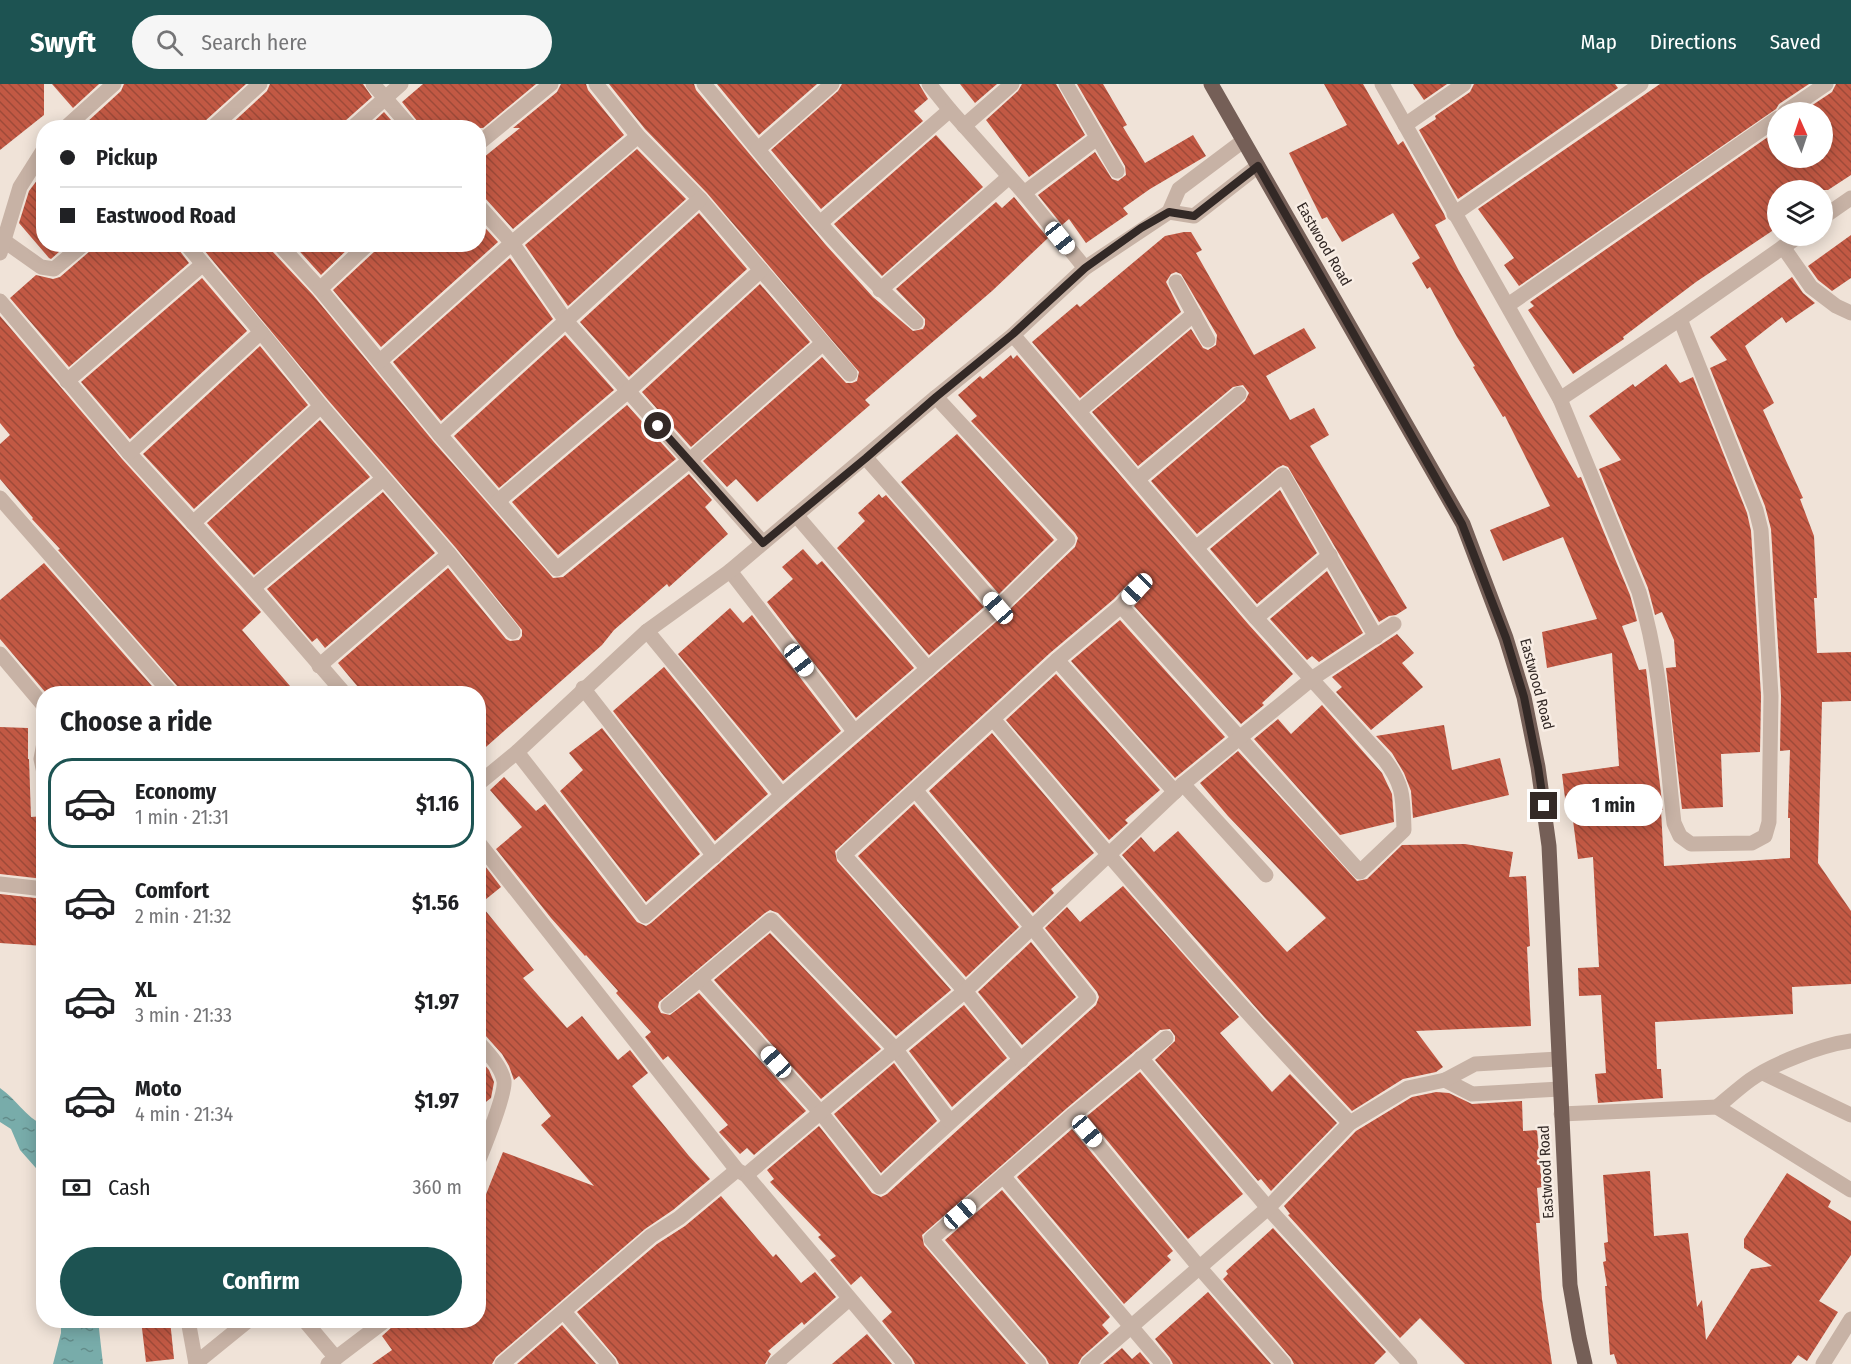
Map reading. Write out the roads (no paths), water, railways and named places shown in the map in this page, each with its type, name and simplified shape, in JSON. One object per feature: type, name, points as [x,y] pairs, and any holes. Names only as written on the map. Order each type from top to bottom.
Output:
[{"type":"main road","name":"Eastwood Road","points":[[1211,84],[1462,524],[1506,638],[1524,697],[1538,767],[1549,846],[1570,1285],[1578,1337],[1585,1364]]},
{"type":"street","points":[[77,120],[114,84]]},
{"type":"street","points":[[221,120],[260,84]]},
{"type":"street","points":[[373,84],[404,120]]},
{"type":"street","points":[[361,120],[401,84]]},
{"type":"street","points":[[486,137],[551,84]]},
{"type":"street","points":[[596,84],[638,136],[700,199],[850,375]]},
{"type":"street","points":[[704,84],[880,290],[916,322]]},
{"type":"street","points":[[758,148],[832,84]]},
{"type":"street","points":[[929,84],[1024,193],[1085,268]]},
{"type":"street","points":[[964,126],[1012,84]]},
{"type":"street","points":[[1066,84],[1117,171]]},
{"type":"street","points":[[1382,84],[1560,399],[1639,592],[1657,662],[1674,823],[1680,836],[1691,844],[1752,843],[1765,836],[1769,822],[1771,696],[1761,530],[1756,510],[1680,319]]},
{"type":"street","points":[[1405,125],[1464,84]]},
{"type":"street","points":[[1454,214],[1641,84]]},
{"type":"street","points":[[1800,102],[1827,84]]},
{"type":"street","points":[[820,222],[950,110]]},
{"type":"street","points":[[1508,305],[1767,126]]},
{"type":"street","points":[[380,361],[512,243],[638,136]]},
{"type":"street","points":[[1024,193],[1097,138]]},
{"type":"street","points":[[486,777],[517,752],[583,688],[647,631],[730,571],[1013,334],[1085,268],[1141,228],[1169,212],[1179,189],[1243,141]]},
{"type":"street","points":[[36,162],[20,187],[2,246],[41,267],[54,269],[74,252]]},
{"type":"street","points":[[1169,212],[1194,216],[1258,166]]},
{"type":"street","points":[[880,290],[1009,177]]},
{"type":"street","points":[[1833,210],[1851,198]]},
{"type":"street","points":[[440,435],[700,199]]},
{"type":"street","points":[[486,214],[512,243],[566,321],[763,543]]},
{"type":"street","points":[[1560,399],[1783,247],[1811,287],[1836,306],[1851,313]]},
{"type":"street","points":[[193,252],[513,632]]},
{"type":"street","points":[[286,252],[320,289],[440,435],[557,569],[688,461],[823,343]]},
{"type":"street","points":[[320,289],[359,252]]},
{"type":"street","points":[[67,381],[203,264]]},
{"type":"street","points":[[498,501],[627,392],[761,270]]},
{"type":"street","points":[[1176,282],[1208,340]]},
{"type":"street","points":[[0,301],[129,453],[253,588],[338,686]]},
{"type":"street","points":[[1079,411],[1194,314]]},
{"type":"street","points":[[129,453],[261,332]]},
{"type":"street","points":[[1013,334],[1256,618],[1313,678],[1384,759],[1395,775],[1402,794],[1404,830],[1360,872],[1121,606]]},
{"type":"street","points":[[1138,479],[1239,394]]},
{"type":"street","points":[[517,752],[645,916],[854,731],[998,608],[1068,540],[936,397]]},
{"type":"street","points":[[193,523],[321,406]]},
{"type":"street","points":[[866,458],[998,608]]},
{"type":"street","points":[[1196,548],[1283,475],[1376,637]]},
{"type":"street","points":[[253,588],[383,479]]},
{"type":"street","points":[[0,498],[165,686]]},
{"type":"street","points":[[796,515],[928,669]]},
{"type":"street","points":[[319,666],[449,554]]},
{"type":"street","points":[[1256,618],[1330,555]]},
{"type":"street","points":[[730,571],[854,731]]},
{"type":"street","points":[[1022,1060],[844,855],[1058,660],[1121,606],[1137,589]]},
{"type":"street","points":[[502,1364],[651,1236],[679,1218],[821,1113],[965,992],[1179,788],[1313,678],[1394,624]]},
{"type":"street","points":[[647,631],[782,795]]},
{"type":"street","points":[[0,654],[36,697]]},
{"type":"street","points":[[1058,660],[1179,788],[1266,875]]},
{"type":"street","points":[[583,688],[714,856]]},
{"type":"street","points":[[993,719],[1108,854],[1296,1066],[1350,1123]]},
{"type":"street","points":[[700,979],[821,1113],[880,1187],[950,1121],[1022,1060],[1089,998],[916,791]]},
{"type":"street","points":[[486,852],[741,1172],[905,1364]]},
{"type":"street","points":[[0,884],[36,888]]},
{"type":"street","points":[[668,1006],[771,920],[896,1050],[950,1121]]},
{"type":"street","points":[[1039,1364],[931,1239],[1073,1114],[1166,1038]]},
{"type":"street","points":[[1717,1107],[1751,1079],[1787,1061],[1832,1043],[1851,1041]]},
{"type":"street","points":[[486,1050],[494,1059],[504,1083],[498,1110],[486,1141]]},
{"type":"street","points":[[1141,1058],[1268,1208],[1410,1364]]},
{"type":"street","points":[[1088,1364],[1268,1208],[1350,1123],[1408,1088],[1445,1080],[1475,1064],[1558,1059]]},
{"type":"street","points":[[1763,1073],[1851,1115]]},
{"type":"street","points":[[1445,1080],[1472,1094],[1560,1089]]},
{"type":"street","points":[[1561,1114],[1717,1107],[1851,1190]]},
{"type":"street","points":[[1073,1114],[1284,1364]]},
{"type":"street","points":[[1003,1176],[1163,1364]]},
{"type":"street","points":[[786,1360],[849,1299]]},
{"type":"street","points":[[564,1312],[609,1364]]},
{"type":"street","points":[[1822,1364],[1851,1319]]},
{"type":"street","points":[[189,1328],[196,1364],[239,1328]]},
{"type":"street","points":[[309,1328],[332,1361],[375,1328]]},
{"type":"water","points":[[0,1088],[36,1120],[36,1168],[20,1150],[11,1129],[0,1122]]},
{"type":"water","points":[[61,1328],[99,1328],[103,1364],[53,1364]]}]
